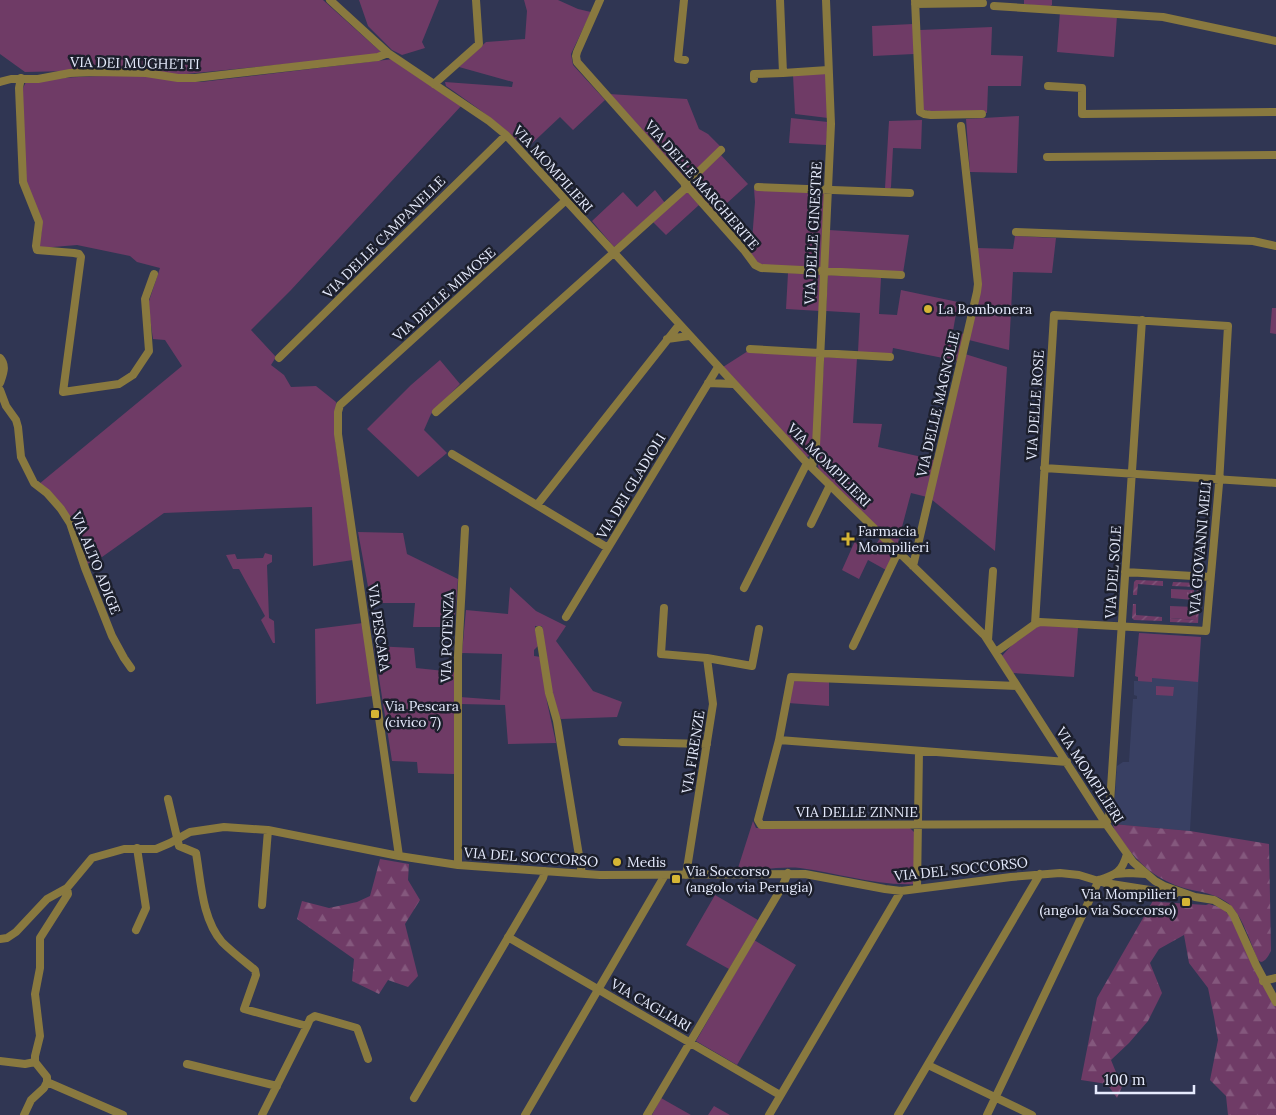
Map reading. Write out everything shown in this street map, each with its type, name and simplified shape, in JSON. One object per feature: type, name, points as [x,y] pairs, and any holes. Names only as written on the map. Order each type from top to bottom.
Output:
[{"type":"street","name":"VIA MOMPILIERI","points":[[330,0],[388,53],[489,121],[506,135],[678,325],[809,465],[988,640],[1106,824],[1141,872],[1164,886],[1195,897],[1214,900],[1229,909],[1276,1002]]},
{"type":"street","points":[[434,84],[479,44],[476,0]]},
{"type":"street","name":"VIA DELLE MARGHERITE","points":[[600,0],[577,52],[577,62],[744,250],[755,265],[761,268],[901,275]]},
{"type":"street","points":[[684,0],[678,59],[685,60]]},
{"type":"street","points":[[780,0],[783,73]]},
{"type":"street","name":"VIA DELLE GINESTRE","points":[[744,588],[809,465],[816,446],[830,124],[826,0]]},
{"type":"street","points":[[982,114],[930,115],[920,112],[915,2],[983,3]]},
{"type":"street","points":[[994,6],[1163,17],[1276,41]]},
{"type":"street","name":"VIA DEI MUGHETTI","points":[[0,82],[21,78],[38,79],[70,73],[96,72],[146,73],[178,78],[195,78],[378,57],[388,53]]},
{"type":"street","points":[[754,79],[754,74],[828,70]]},
{"type":"street","points":[[21,78],[19,88],[23,182],[39,222],[37,250],[74,253],[79,254],[81,257],[63,392],[119,384],[133,375],[149,351],[145,299],[154,274]]},
{"type":"street","points":[[1048,86],[1082,88],[1082,114],[1276,112]]},
{"type":"street","name":"VIA DELLE MAGNOLIE","points":[[913,566],[978,284],[961,126]]},
{"type":"street","name":"VIA DELLE CAMPANELLE","points":[[279,358],[506,135]]},
{"type":"street","points":[[436,412],[686,186],[721,150]]},
{"type":"street","points":[[1047,157],[1276,155]]},
{"type":"street","points":[[758,187],[910,193]]},
{"type":"street","name":"VIA DELLE MIMOSE","points":[[340,405],[565,201]]},
{"type":"street","points":[[1016,232],[1253,241],[1276,246]]},
{"type":"street","name":"VIA DELLE ROSE","points":[[1035,624],[1054,315],[1228,326]]},
{"type":"street","name":"VIA DEL SOLE","points":[[1106,824],[1109,818],[1142,320]]},
{"type":"street","points":[[537,505],[678,325]]},
{"type":"street","name":"VIA GIOVANNI MELI","points":[[1035,624],[1040,622],[1206,631],[1219,480],[1228,326]]},
{"type":"street","points":[[668,339],[689,336]]},
{"type":"street","points":[[750,350],[890,357]]},
{"type":"street","points":[[0,358],[4,362],[4,368],[0,383]]},
{"type":"street","name":"VIA DEI GLADIOLI","points":[[566,617],[718,367]]},
{"type":"street","points":[[708,383],[733,384]]},
{"type":"street","name":"VIA ALTO ADIGE","points":[[0,390],[6,406],[16,420],[21,458],[34,483],[46,493],[67,517],[112,636],[131,668]]},
{"type":"street","name":"VIA PESCARA","points":[[340,405],[338,412],[338,434],[400,856]]},
{"type":"street","points":[[452,454],[608,548]]},
{"type":"street","points":[[1044,468],[1276,483]]},
{"type":"street","points":[[811,524],[830,485]]},
{"type":"street","name":"VIA POTENZA","points":[[458,865],[458,656],[465,530]]},
{"type":"street","points":[[852,646],[898,552]]},
{"type":"street","points":[[988,640],[993,571]]},
{"type":"street","points":[[1125,572],[1210,576]]},
{"type":"street","points":[[664,608],[661,654],[707,658],[752,666],[759,629]]},
{"type":"street","points":[[996,652],[1035,624]]},
{"type":"street","points":[[539,630],[549,693],[557,721],[582,874]]},
{"type":"street","name":"VIA FIRENZE","points":[[686,875],[713,704],[707,658]]},
{"type":"street","name":"VIA DELLE ZINNIE","points":[[1017,686],[791,677],[779,740],[758,820],[760,825],[1106,824]]},
{"type":"street","points":[[779,740],[1067,762]]},
{"type":"street","points":[[622,742],[707,744]]},
{"type":"street","points":[[917,889],[918,750]]},
{"type":"street","points":[[168,799],[179,846],[196,853],[207,912],[212,926],[222,942],[255,970],[256,975],[244,1009],[307,1026]]},
{"type":"street","name":"VIA DEL SOCCORSO","points":[[0,939],[7,938],[16,932],[47,899],[67,888],[92,858],[124,848],[156,849],[190,832],[224,827],[268,830],[400,856],[458,865],[582,874],[686,875],[788,873],[901,891],[1040,874],[1060,874],[1195,897]]},
{"type":"street","points":[[262,905],[268,830]]},
{"type":"street","points":[[136,930],[146,908],[137,848]]},
{"type":"street","points":[[1115,874],[1121,869],[1127,854]]},
{"type":"street","points":[[414,1098],[543,878],[545,871]]},
{"type":"street","points":[[987,1115],[1099,880],[1115,874],[1141,872]]},
{"type":"street","points":[[1127,886],[1141,872]]},
{"type":"street","points":[[647,1115],[777,895],[788,873]]},
{"type":"street","points":[[898,1115],[1040,874]]},
{"type":"street","points":[[525,1115],[665,875]]},
{"type":"street","points":[[24,1115],[31,1100],[48,1082],[47,1077],[35,1062],[40,1036],[36,1004],[40,957],[39,944],[40,938],[68,894],[67,888]]},
{"type":"street","points":[[769,1115],[901,891]]},
{"type":"street","name":"VIA CAGLIARI","points":[[508,937],[780,1095]]},
{"type":"street","points":[[1264,980],[1276,978]]},
{"type":"street","points":[[272,1115],[262,1114],[310,1019],[315,1016],[357,1028],[368,1059]]},
{"type":"street","points":[[0,1061],[25,1064],[35,1062]]},
{"type":"street","points":[[187,1064],[276,1086]]},
{"type":"street","points":[[928,1065],[1032,1115]]},
{"type":"street","points":[[48,1082],[123,1115]]},
{"type":"shaded area","points":[[1139,633],[1201,637],[1190,831],[1113,824],[1117,766],[1123,762],[1129,762],[1133,699],[1137,699],[1137,696],[1134,695],[1134,681],[1138,681],[1138,677],[1135,676]]},
{"type":"green space","points":[[0,0],[323,0],[381,52],[377,55],[176,75],[69,71],[25,72],[0,54]]},
{"type":"green space","points":[[359,0],[439,0],[422,42],[425,48],[402,55],[392,50],[368,26]]},
{"type":"green space","points":[[524,0],[558,0],[578,9],[591,12],[571,54],[573,65],[605,100],[573,130],[560,117],[526,149],[497,123],[446,86],[445,82],[512,87],[513,82],[459,67],[486,42],[525,39],[527,11]]},
{"type":"green space","points":[[1024,0],[1052,0],[1052,5],[1049,7],[1024,4]]},
{"type":"green space","points":[[1060,12],[1117,16],[1114,57],[1057,52]]},
{"type":"green space","points":[[913,24],[914,54],[873,56],[872,26]]},
{"type":"green space","points":[[992,27],[991,55],[1023,56],[1021,86],[988,86],[987,113],[936,113],[923,110],[920,30]]},
{"type":"green space","points":[[393,59],[462,105],[291,290],[251,330],[276,357],[271,365],[284,375],[291,387],[316,386],[336,402],[335,439],[353,560],[313,566],[312,507],[164,513],[95,562],[85,564],[70,516],[39,484],[182,366],[165,340],[153,339],[148,304],[160,268],[137,262],[130,256],[77,245],[41,248],[39,245],[42,230],[41,222],[26,182],[22,90],[26,82],[82,77],[125,76],[201,82]]},
{"type":"green space","points":[[826,73],[828,118],[795,114],[793,75]]},
{"type":"green space","points":[[609,94],[687,99],[699,129],[708,134],[721,147],[687,180]]},
{"type":"green space","points":[[1019,116],[1017,173],[970,172],[966,119]]},
{"type":"green space","points":[[791,118],[828,122],[826,145],[789,143]]},
{"type":"green space","points":[[922,120],[921,149],[893,148],[891,187],[890,189],[885,188],[889,121]]},
{"type":"green space","points":[[720,154],[748,184],[715,214],[688,185]]},
{"type":"green space","points":[[754,189],[825,192],[821,269],[761,266],[755,261],[751,253],[755,202]]},
{"type":"green space","points":[[655,190],[665,203],[614,247],[592,221],[623,192],[637,207]]},
{"type":"green space","points":[[686,191],[699,205],[666,235],[652,221]]},
{"type":"green space","points":[[829,230],[909,235],[903,273],[827,269]]},
{"type":"green space","points":[[1015,236],[1056,238],[1052,273],[1013,272],[1009,350],[969,340],[981,290],[977,248],[1013,249]]},
{"type":"green space","points":[[788,273],[821,274],[820,311],[786,309]]},
{"type":"green space","points":[[828,275],[881,278],[879,314],[897,315],[901,290],[958,302],[953,331],[964,334],[958,361],[893,348],[892,354],[858,352],[860,313],[826,311]]},
{"type":"green space","points":[[1272,308],[1276,308],[1276,334],[1270,333]]},
{"type":"green space","points":[[748,351],[818,356],[813,448],[808,457],[723,367]]},
{"type":"green space","points":[[965,354],[1007,367],[995,551],[931,499]]},
{"type":"green space","points":[[824,357],[857,358],[853,423],[882,424],[878,447],[935,460],[927,497],[911,493],[897,546],[819,470]]},
{"type":"green space","points":[[440,360],[460,384],[431,414],[424,430],[447,453],[418,477],[367,429],[411,385]]},
{"type":"green space","points":[[358,532],[403,533],[407,554],[458,579],[454,627],[413,627],[415,603],[371,603]]},
{"type":"green space","points":[[880,538],[894,552],[886,570],[868,560],[859,579],[842,570],[855,541],[873,550]]},
{"type":"green space","points":[[265,553],[272,555],[272,562],[267,565],[269,618],[274,621],[275,643],[273,643],[261,620],[265,616],[239,569],[233,569],[226,555],[235,554],[237,559],[263,558]]},
{"type":"green space","points":[[1136,580],[1163,581],[1163,586],[1138,584],[1137,595],[1133,595],[1134,582]]},
{"type":"green space","points":[[1173,582],[1199,583],[1201,585],[1200,599],[1196,599],[1197,587],[1172,586]]},
{"type":"green space","points":[[510,587],[536,611],[566,626],[556,641],[593,691],[622,702],[617,717],[561,719],[550,689],[542,626],[535,626],[538,646],[534,650],[534,656],[541,657],[547,702],[556,743],[508,744],[505,705],[460,704],[460,697],[500,700],[502,654],[462,653],[466,610],[508,614]]},
{"type":"green space","points":[[1171,589],[1194,590],[1193,600],[1171,598]]},
{"type":"green space","points":[[1133,604],[1136,604],[1136,615],[1162,617],[1162,621],[1134,620],[1132,618]]},
{"type":"green space","points":[[1170,606],[1196,607],[1196,620],[1170,618]]},
{"type":"green space","points":[[1196,607],[1199,608],[1198,623],[1170,622],[1170,618],[1196,620]]},
{"type":"green space","points":[[363,623],[373,696],[316,704],[315,629]]},
{"type":"green space","points":[[1043,625],[1078,628],[1074,677],[1013,673],[1002,656],[1026,633]]},
{"type":"green space","points":[[1139,633],[1201,637],[1198,682],[1152,678],[1152,682],[1138,681],[1138,677],[1135,676]]},
{"type":"green space","points":[[374,646],[414,648],[416,668],[454,672],[454,774],[418,773],[417,762],[392,761]]},
{"type":"green space","points":[[792,682],[829,682],[829,706],[788,703]]},
{"type":"green space","points":[[1156,686],[1174,687],[1173,696],[1156,695]]},
{"type":"green space","points":[[753,821],[756,828],[910,828],[915,833],[915,884],[871,881],[800,868],[738,868]]},
{"type":"green space","points":[[1113,824],[1190,831],[1269,844],[1271,951],[1266,959],[1261,962],[1258,960],[1242,922],[1228,903],[1212,895],[1175,885],[1150,871],[1130,851],[1117,834]]},
{"type":"green space","points":[[380,859],[409,864],[408,880],[420,900],[405,924],[418,976],[408,987],[388,980],[379,994],[352,981],[354,959],[297,919],[302,901],[329,908],[357,902],[370,896]]},
{"type":"green space","points":[[715,895],[758,920],[729,969],[686,945]]},
{"type":"green space","points":[[1154,899],[1159,902],[1209,904],[1222,908],[1231,917],[1276,1007],[1276,1115],[1228,1115],[1226,1096],[1210,1080],[1218,1040],[1214,1017],[1208,988],[1189,963],[1184,935],[1159,949],[1150,963],[1162,993],[1148,1021],[1111,1060],[1122,1087],[1117,1098],[1107,1084],[1081,1080],[1097,998]]},
{"type":"green space","points":[[754,940],[796,965],[737,1065],[696,1041]]},
{"type":"green space","points":[[661,1098],[691,1115],[652,1115]]},
{"type":"green space","points":[[714,1106],[730,1115],[708,1115]]},
{"type":"place","name":"La Bombonera","points":[[928,309]]},
{"type":"place","name":"Farmacia Mompilieri","points":[[848,539]]},
{"type":"place","name":"Via Pescara (civico 7)","points":[[375,714]]},
{"type":"place","name":"Medis","points":[[617,862]]},
{"type":"place","name":"Via Soccorso (angolo via Perugia)","points":[[676,879]]},
{"type":"place","name":"Via Mompilieri (angolo via Soccorso)","points":[[1186,902]]}]
